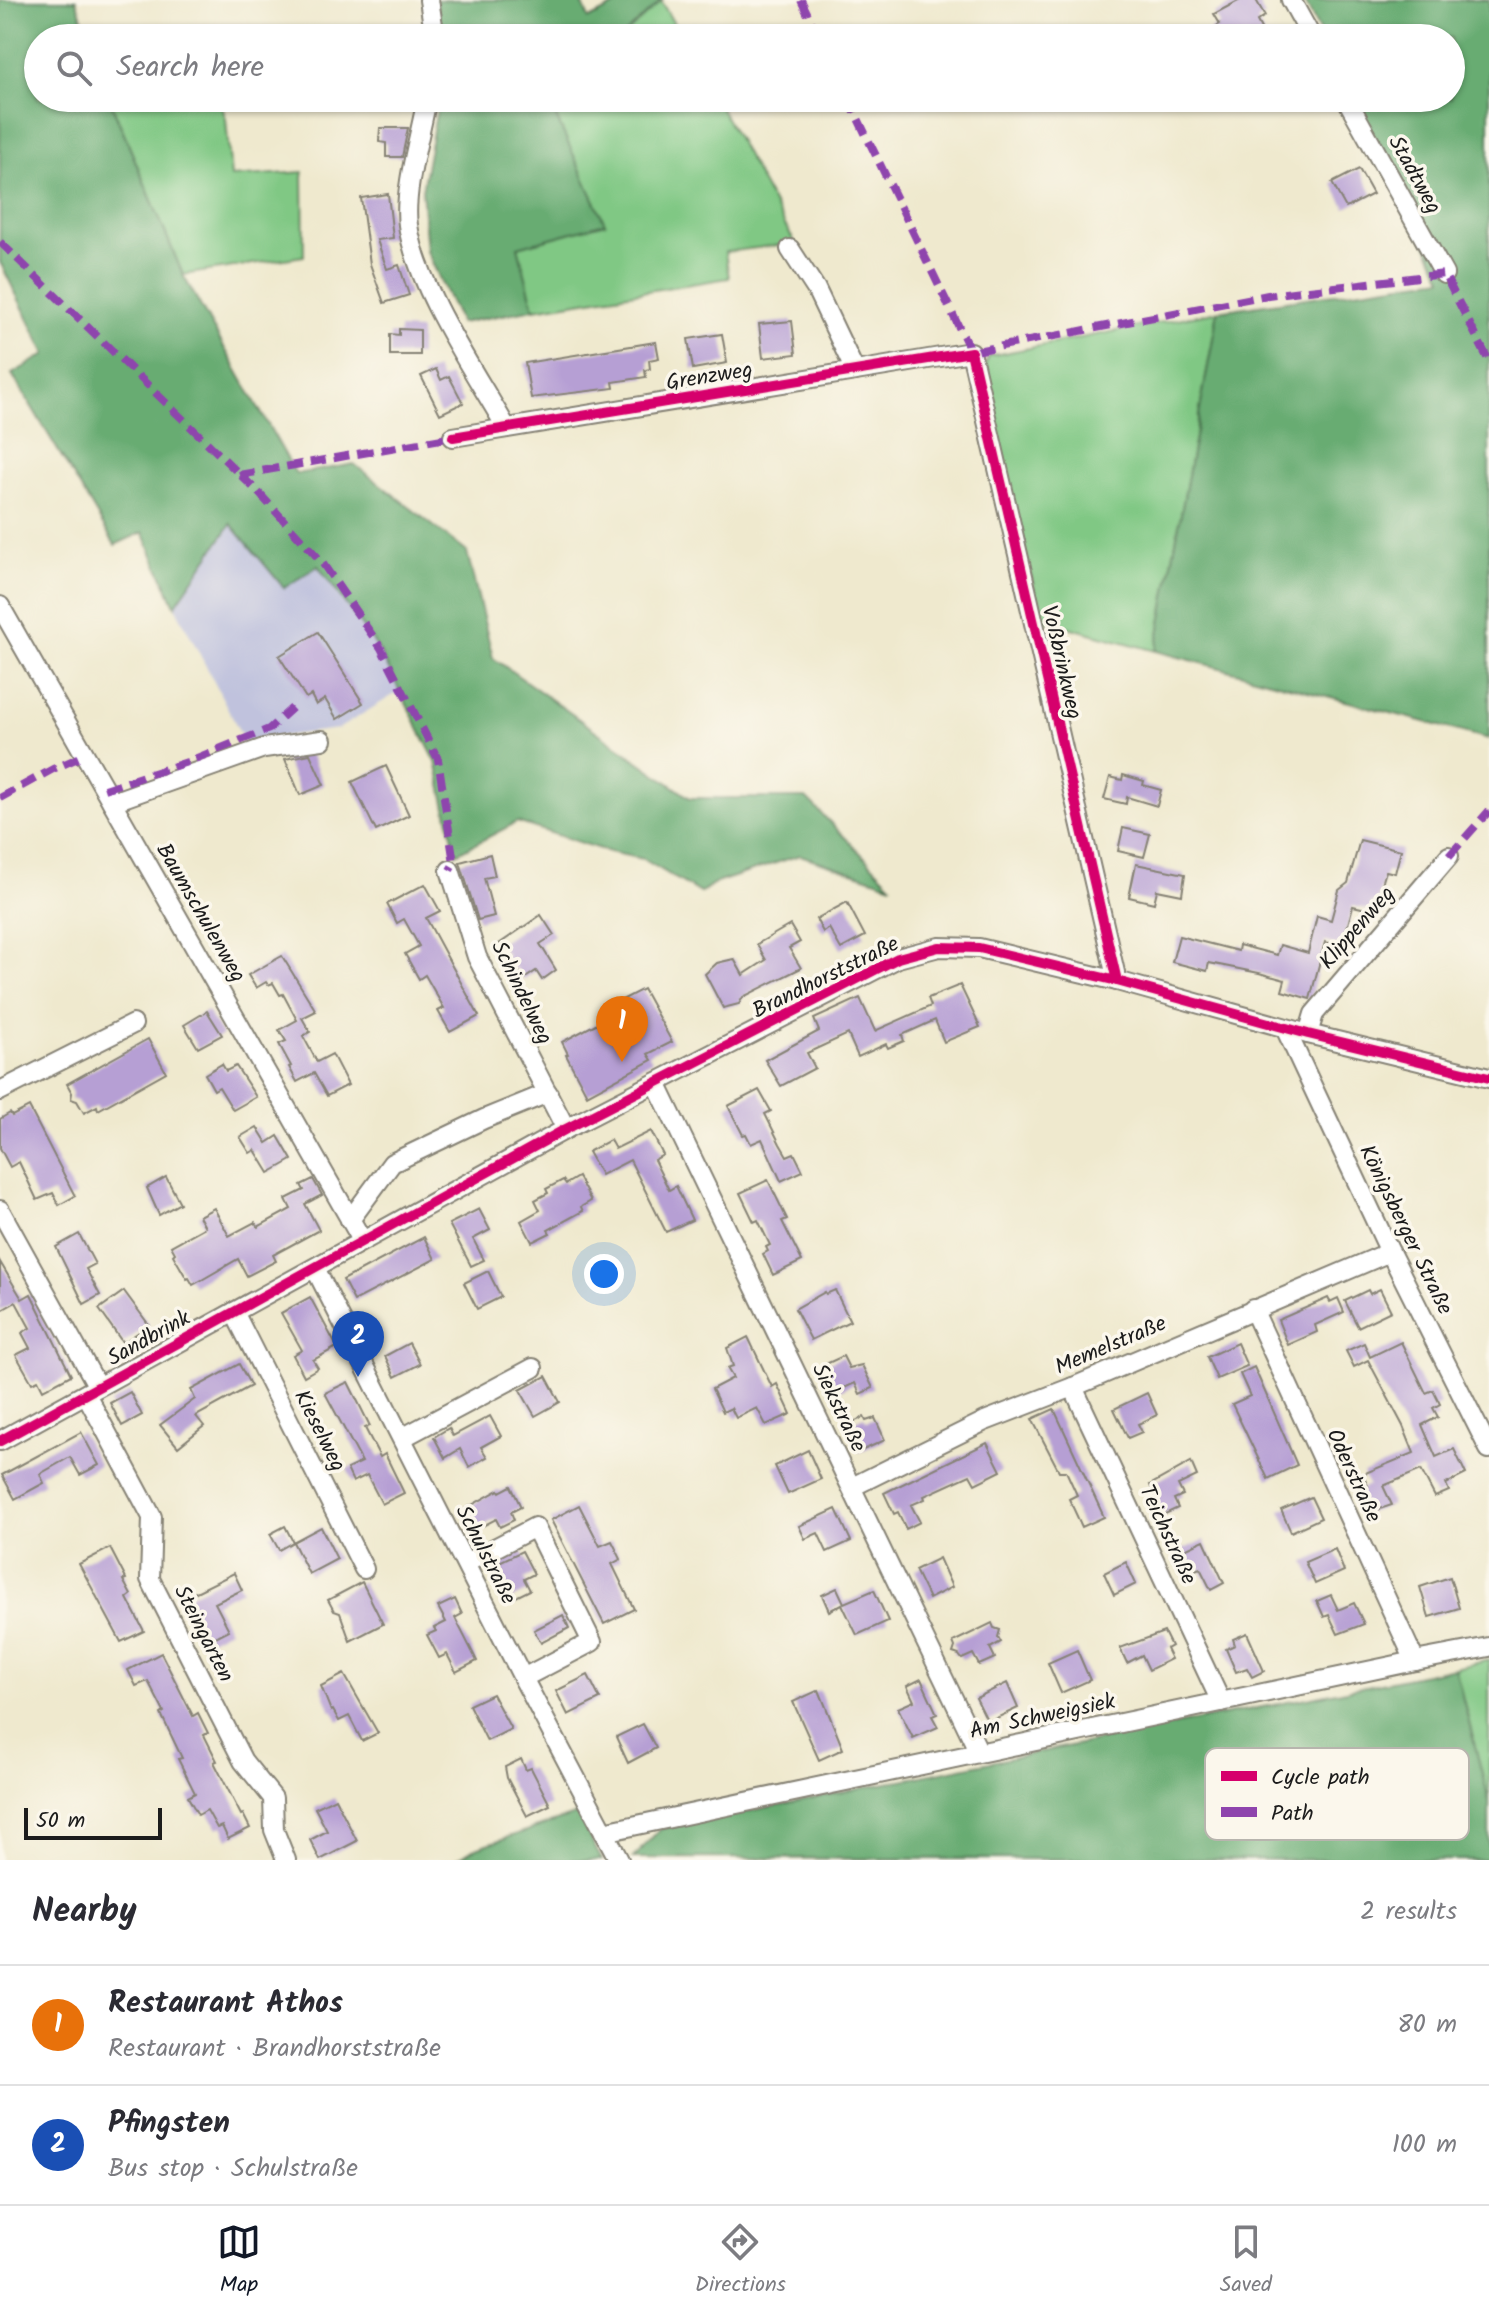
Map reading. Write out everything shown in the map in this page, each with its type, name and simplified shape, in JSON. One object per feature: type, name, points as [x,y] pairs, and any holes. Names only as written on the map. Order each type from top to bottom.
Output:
[{"type":"street","points":[[429,0],[433,24]]},
{"type":"street","points":[[1291,0],[1304,24]]},
{"type":"street","points":[[424,112],[408,196],[408,223],[416,257],[447,325],[506,427]]},
{"type":"street","name":"Stadtweg","points":[[1354,112],[1444,274]]},
{"type":"street","points":[[790,249],[816,289],[855,371]]},
{"type":"street","name":"Grenzweg","points":[[453,437],[971,352]]},
{"type":"street","name":"Voßbrinkweg","points":[[971,352],[1117,981]]},
{"type":"street","name":"Baumschulenweg","points":[[0,606],[362,1240]]},
{"type":"street","points":[[112,802],[264,748],[322,740]]},
{"type":"street","name":"Klippenweg","points":[[1308,1034],[1314,1014],[1449,856]]},
{"type":"street","name":"Schindelweg","points":[[450,870],[477,957],[566,1129]]},
{"type":"street","name":"Brandhorststraße","points":[[315,1268],[566,1129],[898,958],[939,947],[979,948],[1489,1078]]},
{"type":"street","points":[[0,1091],[133,1024]]},
{"type":"street","name":"Königsberger Straße","points":[[1285,1028],[1390,1252],[1489,1449]]},
{"type":"street","name":"Siekstraße","points":[[656,1083],[979,1752]]},
{"type":"street","points":[[350,1220],[392,1163],[484,1119],[548,1093]]},
{"type":"street","name":"Steingarten","points":[[0,1210],[92,1390],[152,1517],[150,1579],[243,1761],[273,1798],[274,1830],[286,1860]]},
{"type":"street","name":"Memelstraße","points":[[852,1487],[985,1421],[1073,1387],[1390,1252]]},
{"type":"street","name":"Sandbrink","points":[[0,1441],[315,1268]]},
{"type":"street","name":"Schulstraße","points":[[315,1268],[619,1860]]},
{"type":"street","name":"Oderstraße","points":[[1253,1309],[1415,1661]]},
{"type":"street","name":"Kieselweg","points":[[234,1312],[364,1569]]},
{"type":"street","points":[[402,1438],[533,1368]]},
{"type":"street","name":"Teichstraße","points":[[1073,1387],[1221,1702]]},
{"type":"street","points":[[466,1563],[535,1527],[592,1642],[523,1678]]},
{"type":"street","name":"Am Schweigsiek","points":[[604,1832],[1489,1647]]},
{"type":"shaded area","points":[[231,524],[283,588],[318,566],[379,650],[400,691],[338,729],[265,738],[246,744],[175,606]]},
{"type":"green space","points":[[0,0],[76,0],[84,24],[24,24],[24,112],[115,112],[183,275],[296,474],[354,464],[467,552],[493,658],[690,798],[806,798],[892,885],[800,855],[713,884],[700,893],[643,859],[609,852],[517,822],[456,854],[436,762],[379,650],[318,566],[284,588],[231,524],[175,606],[143,532],[115,545],[12,374],[46,354],[0,262]]},
{"type":"green space","points":[[436,0],[581,0],[589,19],[626,0],[662,0],[636,24],[440,24]]},
{"type":"green space","points":[[1304,0],[1489,0],[1489,739],[1156,651],[1218,311],[1443,278],[1360,112],[1465,112],[1465,24],[1316,24]]},
{"type":"green space","points":[[661,1],[674,24],[636,24]]},
{"type":"green space","points":[[115,112],[224,112],[231,177],[303,172],[304,256],[183,275]]},
{"type":"green space","points":[[436,112],[554,112],[605,223],[518,247],[534,309],[460,323],[427,251],[422,190]]},
{"type":"green space","points":[[554,112],[723,112],[795,243],[725,252],[729,278],[534,309],[518,247],[605,223]]},
{"type":"green space","points":[[1218,311],[1156,651],[1042,620],[981,374],[989,356]]},
{"type":"green space","points":[[1489,1660],[1489,1801],[1455,1668]]},
{"type":"green space","points":[[1455,1668],[1489,1801],[1489,1860],[633,1858],[660,1829]]},
{"type":"green space","points":[[577,1814],[602,1860],[456,1860],[473,1849]]},
{"type":"building","points":[[1240,0],[1256,0],[1265,16],[1257,21],[1259,24],[1220,24],[1214,14]]},
{"type":"building","points":[[380,128],[408,128],[402,157],[386,157],[386,143],[379,142]]},
{"type":"building","points":[[1359,169],[1373,194],[1346,208],[1332,183]]},
{"type":"building","points":[[388,194],[393,238],[377,240],[387,269],[399,265],[409,295],[384,303],[370,264],[361,198]]},
{"type":"building","points":[[792,321],[796,354],[763,358],[759,324]]},
{"type":"building","points":[[399,329],[420,330],[420,355],[390,355],[390,334],[399,335]]},
{"type":"building","points":[[722,334],[727,363],[693,369],[688,339]]},
{"type":"building","points":[[656,342],[659,358],[649,360],[650,369],[645,370],[646,377],[613,382],[614,388],[531,398],[525,363]]},
{"type":"building","points":[[436,369],[441,380],[449,376],[463,403],[440,414],[421,376]]},
{"type":"building","points":[[318,632],[363,703],[337,719],[325,699],[316,705],[311,695],[306,698],[279,656]]},
{"type":"building","points":[[310,754],[324,785],[300,795],[285,759]]},
{"type":"building","points":[[386,766],[409,815],[376,831],[352,782]]},
{"type":"building","points":[[1123,775],[1161,790],[1157,806],[1127,797],[1126,804],[1104,799],[1110,777],[1122,780]]},
{"type":"building","points":[[1123,828],[1150,834],[1144,857],[1118,851]]},
{"type":"building","points":[[1360,840],[1401,850],[1395,873],[1386,871],[1376,904],[1372,902],[1370,910],[1353,906],[1342,946],[1325,942],[1310,999],[1282,991],[1285,980],[1259,973],[1209,963],[1207,971],[1172,962],[1179,936],[1238,951],[1239,945],[1277,955],[1280,945],[1308,953],[1317,916],[1331,920],[1339,890],[1348,883]]},
{"type":"building","points":[[490,854],[495,876],[484,878],[494,916],[478,920],[460,862]]},
{"type":"building","points":[[1136,864],[1185,874],[1182,895],[1157,890],[1154,903],[1129,897]]},
{"type":"building","points":[[425,884],[440,911],[426,918],[479,1016],[450,1032],[438,1011],[444,1008],[425,975],[419,979],[405,954],[419,946],[404,919],[397,923],[387,904]]},
{"type":"building","points":[[847,902],[865,936],[841,949],[829,928],[823,932],[816,919]]},
{"type":"building","points":[[541,915],[554,935],[540,944],[556,970],[542,980],[536,971],[524,979],[515,967],[511,970],[503,958],[507,955],[499,944]]},
{"type":"building","points":[[790,925],[800,942],[789,948],[801,968],[743,997],[739,1004],[723,1008],[705,974],[717,963],[734,959],[743,975],[766,960],[757,944]]},
{"type":"building","points":[[282,956],[316,1011],[302,1018],[310,1032],[303,1036],[317,1062],[332,1054],[348,1085],[327,1096],[314,1073],[297,1082],[279,1044],[286,1041],[279,1030],[297,1020],[283,994],[280,995],[273,983],[268,985],[266,982],[256,988],[248,975]]},
{"type":"building","points":[[960,985],[980,1027],[944,1042],[935,1020],[902,1035],[904,1041],[888,1048],[886,1044],[858,1057],[848,1034],[807,1053],[815,1068],[781,1086],[765,1060],[819,1031],[814,1019],[860,998],[875,1031],[931,1006],[928,998]]},
{"type":"building","points":[[643,989],[672,1042],[648,1054],[652,1060],[587,1095],[562,1042],[624,1009],[620,1001]]},
{"type":"building","points":[[207,1011],[222,1035],[198,1048],[184,1025]]},
{"type":"building","points":[[148,1039],[166,1072],[98,1110],[97,1106],[84,1113],[77,1101],[71,1099],[72,1093],[67,1084]]},
{"type":"building","points":[[222,1064],[226,1071],[236,1066],[256,1097],[233,1110],[219,1087],[214,1090],[205,1074]]},
{"type":"building","points":[[759,1090],[771,1111],[765,1114],[780,1144],[787,1156],[794,1153],[803,1171],[781,1181],[762,1139],[751,1144],[728,1106]]},
{"type":"building","points":[[29,1107],[75,1196],[59,1205],[53,1193],[37,1200],[19,1162],[10,1167],[0,1148],[0,1119]]},
{"type":"building","points":[[257,1127],[267,1143],[278,1136],[292,1160],[269,1173],[255,1150],[250,1153],[240,1137]]},
{"type":"building","points":[[651,1131],[663,1155],[654,1160],[669,1190],[676,1186],[692,1220],[666,1232],[630,1160],[601,1175],[588,1152],[610,1140],[615,1149]]},
{"type":"building","points":[[166,1177],[180,1203],[159,1215],[147,1188]]},
{"type":"building","points":[[578,1177],[591,1201],[581,1207],[583,1211],[532,1242],[521,1221],[540,1210],[535,1200],[548,1193],[546,1189],[563,1180],[566,1184]]},
{"type":"building","points":[[313,1179],[322,1195],[305,1204],[319,1230],[273,1255],[276,1261],[247,1276],[238,1259],[193,1285],[187,1279],[171,1246],[205,1227],[199,1216],[214,1208],[229,1236],[255,1222],[258,1227],[291,1209],[286,1199],[304,1190],[301,1185]]},
{"type":"building","points":[[768,1180],[787,1219],[782,1221],[802,1261],[773,1275],[763,1254],[770,1245],[740,1193]]},
{"type":"building","points":[[479,1209],[490,1230],[473,1239],[484,1260],[471,1266],[449,1224]]},
{"type":"building","points":[[79,1234],[95,1264],[86,1269],[100,1295],[84,1304],[56,1247]]},
{"type":"building","points":[[424,1237],[435,1259],[354,1301],[343,1280]]},
{"type":"building","points":[[0,1262],[22,1299],[31,1294],[71,1375],[43,1390],[38,1380],[32,1383],[16,1355],[30,1348],[22,1333],[30,1328],[16,1302],[0,1311]]},
{"type":"building","points":[[488,1271],[501,1297],[477,1309],[464,1283]]},
{"type":"building","points":[[1380,1289],[1391,1311],[1358,1327],[1345,1301],[1368,1290],[1370,1294]]},
{"type":"building","points":[[835,1290],[850,1321],[811,1340],[795,1309],[825,1292]]},
{"type":"building","points":[[124,1291],[149,1325],[123,1343],[99,1309]]},
{"type":"building","points":[[310,1297],[337,1347],[313,1360],[318,1368],[304,1376],[293,1355],[302,1350],[281,1313]]},
{"type":"building","points":[[1328,1298],[1330,1302],[1338,1298],[1344,1312],[1315,1325],[1317,1332],[1288,1345],[1278,1320]]},
{"type":"building","points":[[748,1337],[772,1387],[777,1384],[791,1414],[766,1425],[757,1408],[736,1418],[731,1408],[723,1412],[712,1389],[733,1378],[727,1368],[733,1366],[727,1348]]},
{"type":"building","points":[[1401,1342],[1426,1393],[1433,1390],[1440,1404],[1433,1408],[1438,1417],[1422,1425],[1436,1457],[1454,1449],[1466,1474],[1446,1484],[1449,1491],[1435,1497],[1421,1470],[1383,1486],[1392,1505],[1368,1513],[1358,1491],[1368,1486],[1363,1474],[1414,1453],[1368,1360],[1354,1367],[1346,1351],[1364,1343],[1370,1357]]},
{"type":"building","points":[[409,1343],[420,1364],[395,1377],[385,1356]]},
{"type":"building","points":[[1237,1343],[1247,1366],[1217,1379],[1207,1357]]},
{"type":"building","points":[[843,1356],[849,1368],[862,1365],[873,1388],[860,1394],[855,1383],[831,1394],[820,1373],[829,1368],[826,1364]]},
{"type":"building","points":[[239,1364],[251,1386],[196,1416],[204,1426],[178,1447],[160,1425],[195,1399],[191,1390]]},
{"type":"building","points":[[1254,1367],[1297,1465],[1268,1479],[1232,1404],[1250,1396],[1240,1374]]},
{"type":"building","points":[[546,1376],[560,1402],[535,1416],[520,1390]]},
{"type":"building","points":[[348,1382],[370,1426],[365,1428],[380,1457],[385,1454],[404,1493],[382,1504],[367,1475],[353,1482],[347,1469],[362,1462],[325,1393]]},
{"type":"building","points":[[130,1392],[142,1415],[122,1426],[110,1403]]},
{"type":"building","points":[[1147,1393],[1157,1415],[1138,1424],[1142,1432],[1128,1438],[1114,1409]]},
{"type":"building","points":[[1054,1409],[1104,1517],[1082,1527],[1069,1499],[1077,1495],[1066,1471],[1059,1471],[1032,1419]]},
{"type":"building","points":[[490,1416],[501,1436],[481,1447],[487,1457],[469,1467],[460,1449],[445,1458],[434,1437],[449,1428],[453,1436]]},
{"type":"building","points":[[864,1417],[866,1421],[875,1418],[885,1440],[859,1452],[848,1430],[853,1428],[851,1423]]},
{"type":"building","points":[[81,1432],[99,1465],[80,1475],[70,1457],[40,1474],[44,1483],[15,1499],[2,1475]]},
{"type":"building","points":[[987,1443],[1001,1471],[975,1484],[970,1475],[924,1496],[925,1499],[911,1505],[920,1522],[906,1529],[898,1512],[894,1514],[884,1493]]},
{"type":"building","points":[[808,1450],[821,1479],[788,1494],[775,1466]]},
{"type":"building","points":[[1191,1462],[1197,1476],[1178,1485],[1183,1495],[1174,1499],[1178,1508],[1163,1515],[1150,1485]]},
{"type":"building","points":[[511,1486],[521,1507],[511,1512],[514,1520],[500,1527],[496,1519],[473,1531],[463,1510]]},
{"type":"building","points":[[1311,1497],[1321,1518],[1291,1532],[1281,1510]]},
{"type":"building","points":[[579,1505],[600,1546],[612,1541],[621,1559],[612,1564],[634,1609],[604,1624],[551,1520]]},
{"type":"building","points":[[836,1509],[851,1541],[827,1552],[818,1533],[805,1539],[799,1526]]},
{"type":"building","points":[[285,1526],[293,1542],[279,1550],[270,1534]]},
{"type":"building","points":[[321,1527],[337,1559],[309,1574],[293,1542]]},
{"type":"building","points":[[1204,1540],[1224,1583],[1211,1590],[1200,1568],[1190,1572],[1180,1551]]},
{"type":"building","points":[[110,1548],[126,1579],[123,1580],[131,1595],[127,1598],[144,1631],[121,1642],[79,1564]]},
{"type":"building","points":[[1335,1549],[1344,1571],[1315,1584],[1305,1562]]},
{"type":"building","points":[[522,1551],[534,1574],[524,1579],[530,1590],[510,1600],[491,1566]]},
{"type":"building","points":[[939,1558],[952,1587],[929,1599],[915,1570]]},
{"type":"building","points":[[1126,1562],[1136,1584],[1114,1595],[1104,1573]]},
{"type":"building","points":[[234,1573],[242,1590],[215,1603],[229,1630],[206,1642],[184,1598]]},
{"type":"building","points":[[1450,1577],[1459,1608],[1429,1617],[1420,1587]]},
{"type":"building","points":[[362,1582],[383,1624],[350,1641],[340,1613],[334,1611],[328,1600]]},
{"type":"building","points":[[837,1588],[844,1603],[874,1590],[888,1621],[857,1635],[842,1604],[829,1611],[822,1595]]},
{"type":"building","points":[[1331,1595],[1338,1610],[1354,1603],[1364,1624],[1338,1634],[1329,1615],[1324,1617],[1317,1601]]},
{"type":"building","points":[[455,1599],[462,1614],[455,1618],[477,1661],[456,1672],[447,1654],[439,1658],[427,1635],[446,1622],[438,1607]]},
{"type":"building","points":[[563,1615],[569,1628],[541,1643],[534,1630]]},
{"type":"building","points":[[992,1623],[994,1628],[1000,1630],[998,1637],[1001,1642],[990,1648],[995,1658],[979,1665],[973,1654],[962,1659],[953,1653],[953,1642]]},
{"type":"building","points":[[1164,1632],[1171,1646],[1166,1649],[1171,1659],[1149,1670],[1142,1655],[1127,1663],[1120,1648]]},
{"type":"building","points":[[1247,1633],[1264,1671],[1252,1677],[1247,1668],[1236,1672],[1226,1649],[1235,1645],[1233,1639]]},
{"type":"building","points":[[1077,1650],[1090,1680],[1061,1693],[1048,1663]]},
{"type":"building","points":[[161,1653],[193,1716],[198,1713],[208,1733],[204,1735],[217,1761],[214,1762],[250,1828],[228,1839],[222,1826],[217,1828],[207,1810],[198,1815],[188,1797],[195,1793],[178,1759],[182,1758],[161,1714],[164,1712],[148,1681],[136,1686],[128,1670]]},
{"type":"building","points":[[344,1674],[378,1733],[362,1741],[349,1716],[339,1721],[331,1711],[321,1686]]},
{"type":"building","points":[[588,1675],[600,1699],[568,1715],[556,1691]]},
{"type":"building","points":[[921,1679],[937,1714],[932,1716],[938,1727],[913,1738],[898,1708],[914,1701],[907,1686]]},
{"type":"building","points":[[1007,1683],[1018,1708],[988,1722],[976,1698]]},
{"type":"building","points":[[819,1690],[843,1749],[819,1760],[793,1702]]},
{"type":"building","points":[[492,1694],[511,1729],[487,1741],[469,1705]]},
{"type":"building","points":[[643,1724],[656,1748],[628,1763],[616,1737]]},
{"type":"building","points":[[521,1759],[526,1770],[531,1768],[550,1805],[527,1816],[507,1778],[505,1767]]},
{"type":"building","points":[[335,1798],[357,1841],[320,1860],[310,1840],[327,1831],[315,1808]]},
{"type":"marked path","points":[[801,0],[812,24]]},
{"type":"marked path","points":[[855,112],[971,352],[1268,295],[1444,274],[1489,361]]},
{"type":"marked path","points":[[0,242],[258,492],[321,561],[381,648],[438,759],[454,863],[450,870]]},
{"type":"marked path","points":[[239,475],[453,437]]},
{"type":"marked path","points":[[104,789],[187,762],[269,729],[292,708]]},
{"type":"marked path","points":[[0,798],[85,755]]},
{"type":"marked path","points":[[1449,856],[1489,811]]},
{"type":"cycle path","points":[[453,437],[971,352],[1117,981]]},
{"type":"cycle path","points":[[0,1441],[566,1129],[898,958],[939,947],[979,948],[1489,1078]]},
{"type":"place","name":"Restaurant Athos","points":[[622,1062]]},
{"type":"place","name":"Pfingsten","points":[[358,1377]]}]
